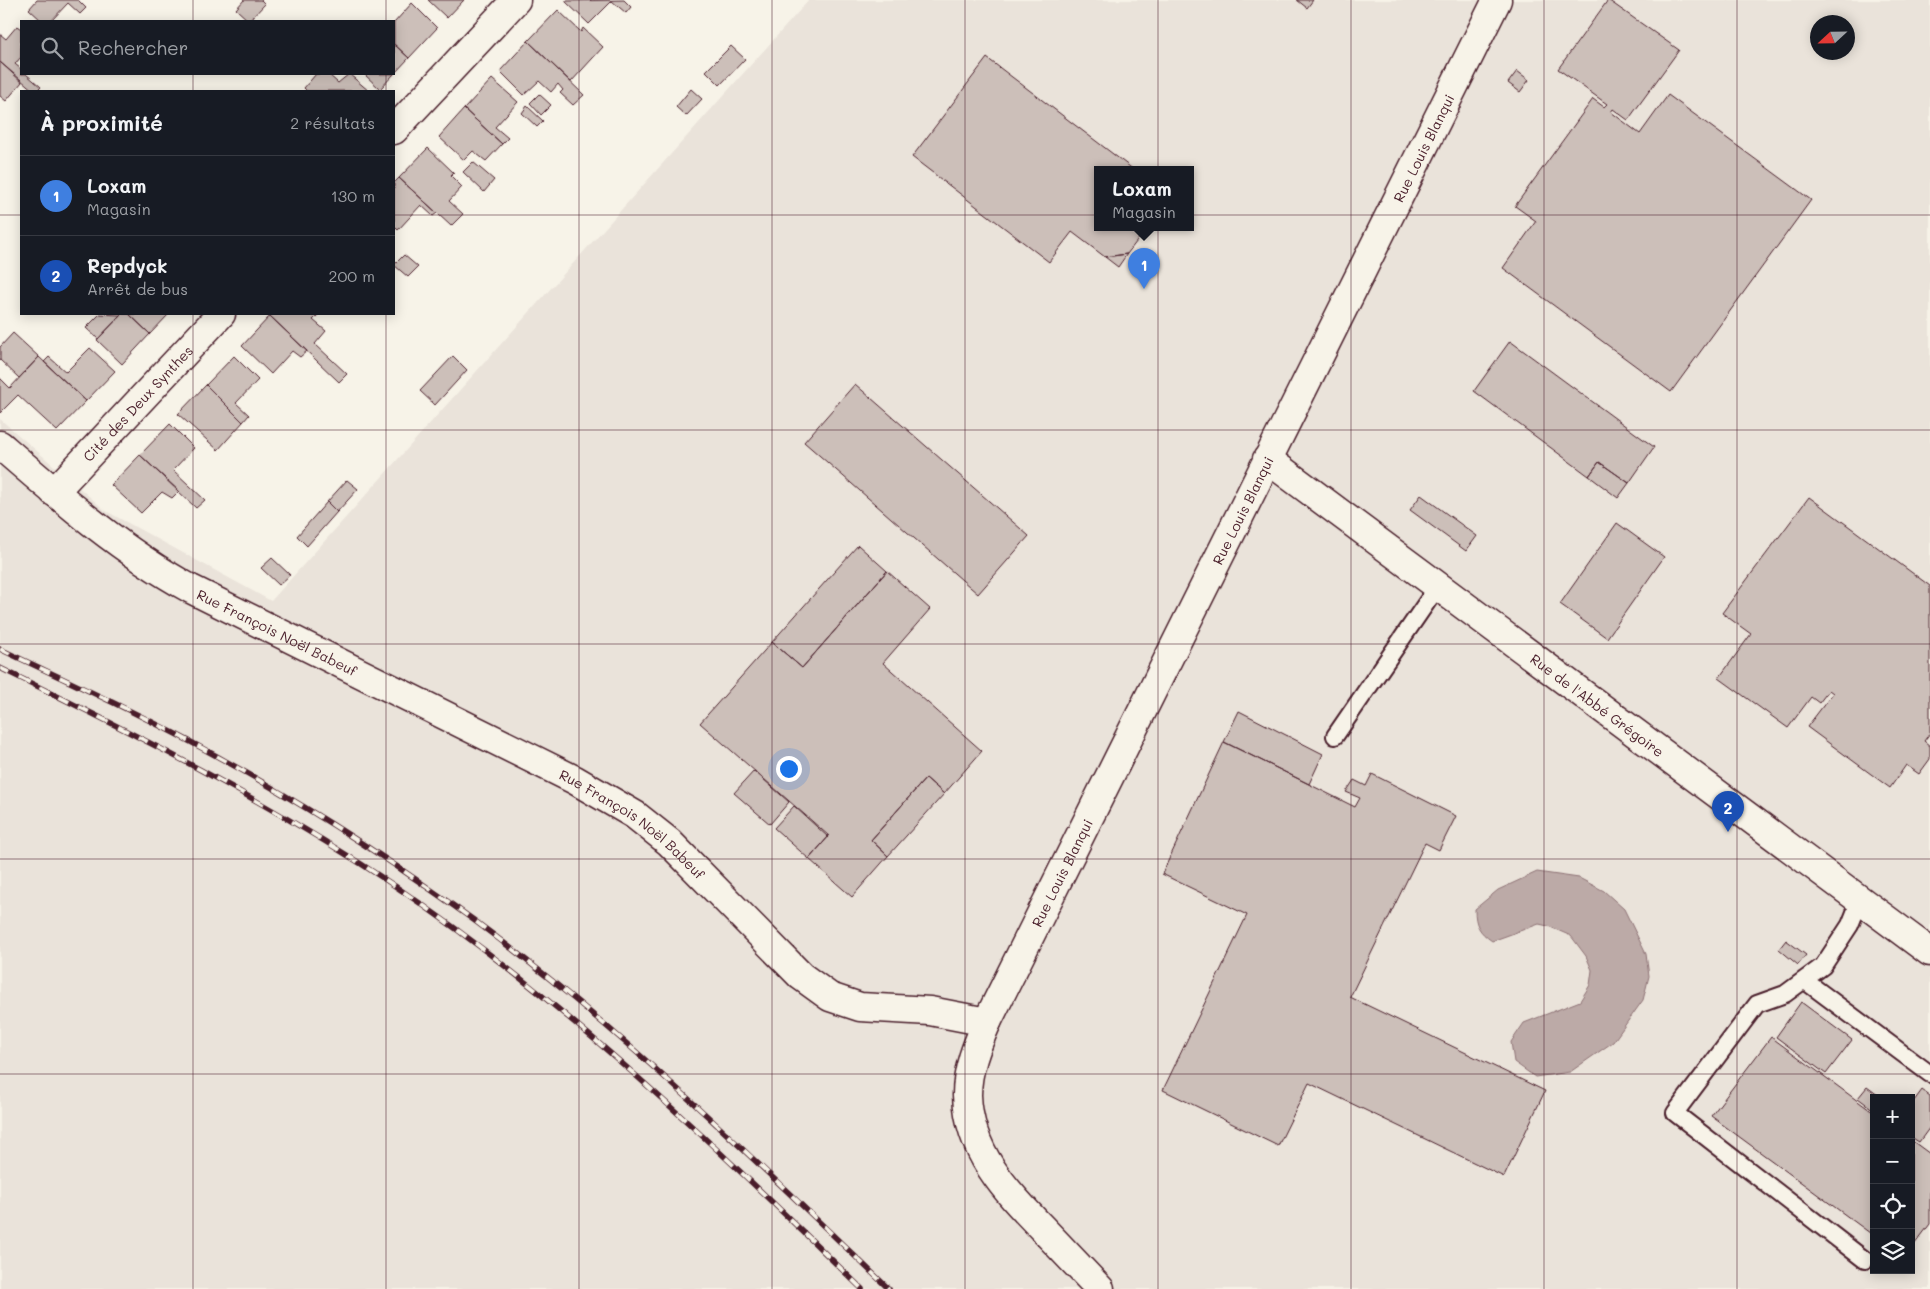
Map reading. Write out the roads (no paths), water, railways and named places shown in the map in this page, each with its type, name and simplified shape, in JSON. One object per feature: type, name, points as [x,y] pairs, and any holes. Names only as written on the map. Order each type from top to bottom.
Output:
[{"type":"street","points":[[395,129],[516,0]]},
{"type":"street","name":"Rue Louis Blanqui","points":[[987,1022],[1497,0]]},
{"type":"street","name":"Cité des Deux Synthes","points":[[54,492],[220,315]]},
{"type":"street","name":"Rue François Noël Babeuf","points":[[0,445],[108,536],[169,577],[575,780],[635,815],[685,857],[801,976],[830,997],[860,1007],[930,1011],[987,1022]]},
{"type":"street","name":"Rue de l'Abbé Grégoire","points":[[1267,459],[1930,952]]},
{"type":"street","points":[[987,1022],[973,1058],[967,1094],[968,1110],[977,1144],[984,1159],[1003,1187],[1100,1289]]},
{"type":"lane","points":[[1335,736],[1438,586]]},
{"type":"lane","points":[[1860,900],[1850,925],[1823,966],[1785,994],[1757,1004],[1675,1113],[1864,1260]]},
{"type":"lane","points":[[1804,980],[1930,1074]]},
{"type":"railway","points":[[0,649],[143,717],[263,782],[371,849],[475,921],[584,1007],[688,1098],[889,1289]]},
{"type":"railway","points":[[0,668],[152,744],[251,798],[347,855],[458,930],[519,977],[638,1077],[862,1289]]},
{"type":"place","name":"Loxam","points":[[1144,289]]},
{"type":"place","name":"Repdyck","points":[[1728,832]]}]
